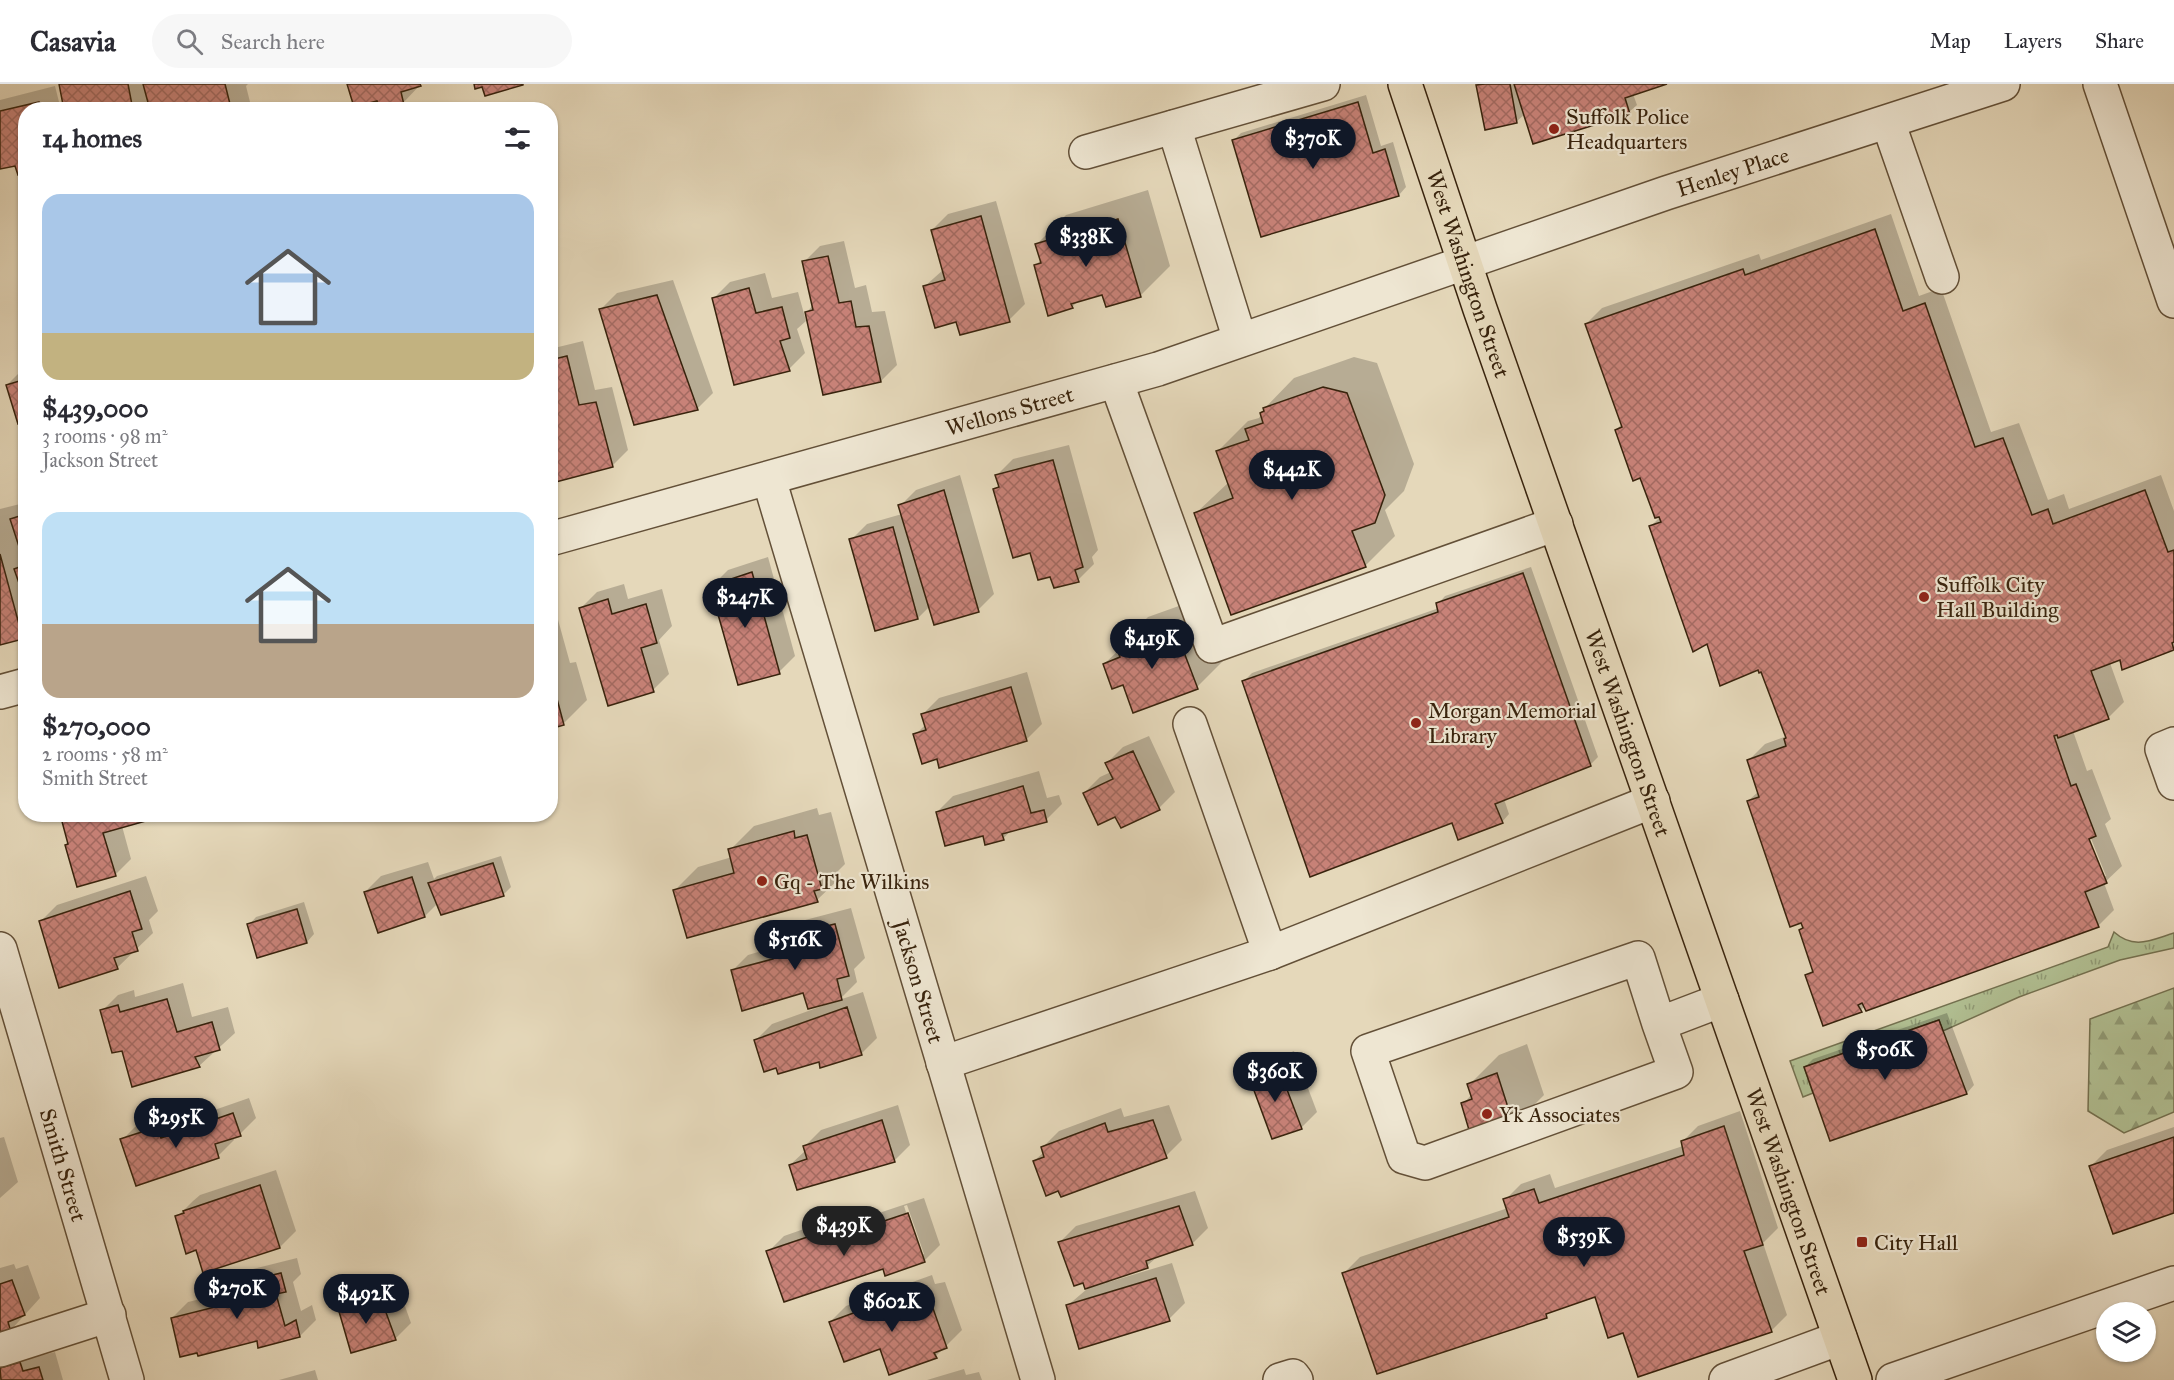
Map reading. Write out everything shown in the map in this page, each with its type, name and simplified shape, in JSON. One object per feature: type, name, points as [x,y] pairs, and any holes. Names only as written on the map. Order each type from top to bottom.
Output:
[{"type":"main road","name":"West Washington Street","points":[[1405,84],[1464,263],[1855,1380]]},
{"type":"street","points":[[1086,152],[1323,84]]},
{"type":"street","points":[[2100,84],[2174,301]]},
{"type":"street","name":"Henley Place","points":[[1464,263],[1666,193],[1888,122],[1941,94],[1991,86]]},
{"type":"street","points":[[1888,122],[1942,277]]},
{"type":"street","points":[[1174,127],[1240,340]]},
{"type":"street","name":"Wellons Street","points":[[558,537],[1158,369],[1464,263]]},
{"type":"street","points":[[1116,381],[1212,646],[1556,524]]},
{"type":"street","name":"Jackson Street","points":[[768,479],[1038,1380]]},
{"type":"street","points":[[0,692],[18,687]]},
{"type":"street","points":[[1190,724],[1270,954]]},
{"type":"street","points":[[2174,744],[2162,749],[2174,783]]},
{"type":"street","points":[[943,1064],[1270,954],[1653,801]]},
{"type":"street","name":"Smith Street","points":[[0,949],[127,1380]]},
{"type":"street","points":[[1638,958],[1659,1024],[1676,1072],[1425,1163],[1404,1157],[1368,1051],[1638,958]]},
{"type":"street","points":[[1659,1024],[1722,1000]]},
{"type":"street","points":[[1893,1380],[2174,1283]]},
{"type":"street","points":[[0,1350],[109,1315]]},
{"type":"street","points":[[1726,1380],[1840,1338]]},
{"type":"street","points":[[1280,1380],[1293,1376],[1296,1380]]},
{"type":"green space","points":[[2114,932],[2129,941],[2136,942],[2150,941],[2174,933],[2174,948],[2120,960],[2019,997],[1943,1031],[1939,1020],[1804,1067],[1813,1093],[1803,1097],[1790,1061],[2108,947]]},
{"type":"green space","points":[[2174,988],[2174,1112],[2124,1133],[2088,1111],[2090,1019]]},
{"type":"building","points":[[59,84],[128,84],[131,102],[62,102]]},
{"type":"building","points":[[143,84],[225,84],[230,102],[148,102]]},
{"type":"building","points":[[347,84],[420,84],[421,86],[401,92],[403,102],[352,102]]},
{"type":"building","points":[[474,84],[523,85],[485,96],[482,87],[475,89]]},
{"type":"building","points":[[1510,84],[1517,123],[1485,130],[1476,85]]},
{"type":"building","name":"Suffolk Police Headquarters","points":[[1514,84],[1667,84],[1625,98],[1630,114],[1533,144]]},
{"type":"building","points":[[1358,102],[1373,153],[1385,149],[1399,196],[1261,237],[1232,140]]},
{"type":"building","points":[[18,107],[18,175],[15,166],[0,169],[0,111]]},
{"type":"building","points":[[981,216],[1010,322],[960,335],[956,322],[935,328],[923,286],[945,280],[931,230]]},
{"type":"building","points":[[1118,219],[1141,297],[1106,307],[1102,295],[1071,304],[1073,308],[1048,316],[1034,265],[1041,263],[1035,244]]},
{"type":"building","name":"Suffolk City Hall Building","points":[[1875,229],[1903,311],[1925,303],[1975,447],[2003,438],[2032,515],[2048,509],[2053,524],[2145,490],[2168,552],[2174,550],[2174,642],[2172,643],[2174,650],[2122,670],[2120,660],[2091,671],[2109,719],[2058,738],[2057,735],[2054,736],[2071,786],[2076,784],[2096,836],[2089,839],[2107,883],[2085,892],[2099,927],[1866,1011],[1862,1003],[1858,1005],[1862,1012],[1823,1026],[1805,975],[1813,972],[1799,930],[1803,928],[1801,923],[1790,927],[1747,801],[1759,797],[1747,760],[1786,746],[1784,739],[1786,738],[1761,672],[1759,673],[1758,670],[1720,686],[1707,644],[1693,652],[1649,526],[1661,522],[1659,517],[1655,518],[1640,478],[1633,481],[1615,430],[1622,427],[1585,324],[1743,269],[1745,275]]},
{"type":"building","points":[[828,256],[839,303],[851,301],[856,327],[869,326],[881,382],[823,395],[805,312],[813,310],[802,261]]},
{"type":"building","points":[[749,288],[756,313],[782,307],[790,338],[780,341],[790,371],[734,385],[712,298]]},
{"type":"building","points":[[657,295],[698,410],[634,425],[599,309]]},
{"type":"building","points":[[567,356],[579,405],[596,402],[613,467],[558,481],[558,358]]},
{"type":"building","points":[[18,381],[18,424],[6,385]]},
{"type":"building","points":[[1323,387],[1347,393],[1385,495],[1375,523],[1352,531],[1366,567],[1231,615],[1194,513],[1233,498],[1216,451],[1249,440],[1245,429],[1263,423],[1260,413],[1264,411],[1263,408]]},
{"type":"building","points":[[1053,460],[1083,567],[1075,570],[1079,582],[1054,588],[1050,577],[1038,580],[1030,553],[1013,558],[993,489],[999,487],[995,475]]},
{"type":"building","points":[[944,490],[979,612],[934,625],[898,505]]},
{"type":"building","points":[[18,516],[18,544],[10,519]]},
{"type":"building","points":[[893,527],[918,619],[875,631],[849,539]]},
{"type":"building","points":[[0,554],[18,621],[18,640],[0,645]]},
{"type":"building","points":[[18,568],[18,580],[14,569]]},
{"type":"building","points":[[752,572],[780,674],[738,685],[710,586]]},
{"type":"building","name":"Morgan Memorial Library","points":[[1523,573],[1591,766],[1495,804],[1503,823],[1458,840],[1452,823],[1310,877],[1242,681],[1438,612],[1436,603]]},
{"type":"building","points":[[608,599],[612,614],[646,604],[657,643],[641,648],[654,692],[608,706],[579,608]]},
{"type":"building","points":[[1174,626],[1198,689],[1133,713],[1123,685],[1112,689],[1103,664],[1120,657],[1116,647]]},
{"type":"building","points":[[1011,687],[1027,741],[939,768],[937,759],[922,764],[913,734],[926,730],[921,714]]},
{"type":"building","points":[[558,703],[564,725],[558,727]]},
{"type":"building","points":[[1133,751],[1160,810],[1121,828],[1115,817],[1098,825],[1083,793],[1113,779],[1105,763]]},
{"type":"building","points":[[1023,786],[1031,813],[1044,810],[1047,822],[1002,834],[1004,840],[985,845],[983,836],[945,846],[936,812]]},
{"type":"building","points":[[62,822],[142,822],[103,833],[116,876],[77,887],[65,845],[68,844]]},
{"type":"building","name":"Gq - The Wilkins","points":[[794,831],[795,838],[807,835],[822,889],[814,891],[818,902],[687,938],[673,890],[734,873],[728,849]]},
{"type":"building","points":[[493,863],[504,896],[441,915],[428,883]]},
{"type":"building","points":[[412,877],[425,917],[378,933],[364,892]]},
{"type":"building","points":[[130,891],[142,929],[132,932],[138,951],[114,958],[118,969],[59,988],[39,921]]},
{"type":"building","points":[[297,909],[307,943],[257,958],[247,924]]},
{"type":"building","points":[[835,924],[849,976],[837,979],[842,1000],[808,1009],[803,993],[742,1011],[731,970],[773,959],[768,940]]},
{"type":"building","points":[[167,999],[177,1032],[212,1022],[220,1050],[195,1057],[200,1067],[132,1087],[122,1051],[112,1053],[100,1010],[118,1005],[120,1012]]},
{"type":"building","points":[[847,1007],[862,1055],[820,1068],[819,1062],[778,1074],[776,1068],[764,1072],[754,1040]]},
{"type":"building","points":[[1939,1020],[1967,1094],[1830,1141],[1804,1067]]},
{"type":"building","points":[[1278,1066],[1302,1129],[1272,1139],[1249,1077]]},
{"type":"building","name":"Yk Associates","points":[[1497,1073],[1514,1126],[1469,1130],[1461,1103],[1472,1099],[1467,1084]]},
{"type":"building","points":[[233,1113],[241,1136],[215,1144],[219,1158],[136,1186],[120,1139],[157,1127],[161,1138]]},
{"type":"building","points":[[882,1120],[895,1162],[797,1190],[789,1165],[807,1159],[803,1146]]},
{"type":"building","points":[[1153,1120],[1167,1158],[1061,1197],[1058,1191],[1046,1196],[1033,1161],[1044,1157],[1041,1147],[1105,1123],[1108,1132]]},
{"type":"building","points":[[1724,1126],[1763,1245],[1744,1251],[1772,1332],[1638,1377],[1623,1333],[1608,1338],[1595,1297],[1546,1314],[1547,1318],[1377,1374],[1342,1273],[1509,1217],[1503,1199],[1534,1189],[1539,1203],[1684,1155],[1681,1141]]},
{"type":"building","points":[[2174,1137],[2174,1213],[2113,1234],[2089,1166]]},
{"type":"building","points":[[260,1185],[280,1248],[203,1273],[196,1250],[186,1254],[175,1216],[184,1213],[183,1211]]},
{"type":"building","points":[[1179,1206],[1193,1245],[1146,1261],[1148,1268],[1085,1289],[1083,1283],[1074,1286],[1058,1242]]},
{"type":"building","points":[[908,1213],[925,1262],[885,1276],[883,1269],[784,1302],[766,1251],[831,1229],[833,1238]]},
{"type":"building","points":[[281,1273],[286,1292],[276,1294],[285,1326],[296,1320],[300,1337],[258,1348],[257,1341],[198,1356],[197,1353],[180,1357],[171,1318],[235,1302],[231,1285]]},
{"type":"building","points":[[1156,1278],[1170,1321],[1079,1349],[1066,1305]]},
{"type":"building","points":[[12,1280],[25,1315],[8,1322],[11,1332],[0,1336],[0,1284]]},
{"type":"building","points":[[916,1290],[919,1299],[929,1297],[947,1348],[934,1353],[937,1358],[889,1375],[880,1349],[844,1362],[829,1322]]},
{"type":"building","points":[[380,1296],[396,1340],[351,1353],[338,1308]]},
{"type":"building","points":[[20,1362],[23,1371],[39,1367],[43,1380],[1,1380],[0,1368]]},
{"type":"place","name":"Suffolk Police Headquarters","points":[[1554,129]]},
{"type":"place","name":"Suffolk City Hall Building","points":[[1924,597]]},
{"type":"place","name":"Morgan Memorial Library","points":[[1416,723]]},
{"type":"place","name":"Gq - The Wilkins","points":[[762,881]]},
{"type":"place","name":"Yk Associates","points":[[1487,1114]]},
{"type":"place","name":"City Hall","points":[[1862,1242]]}]
